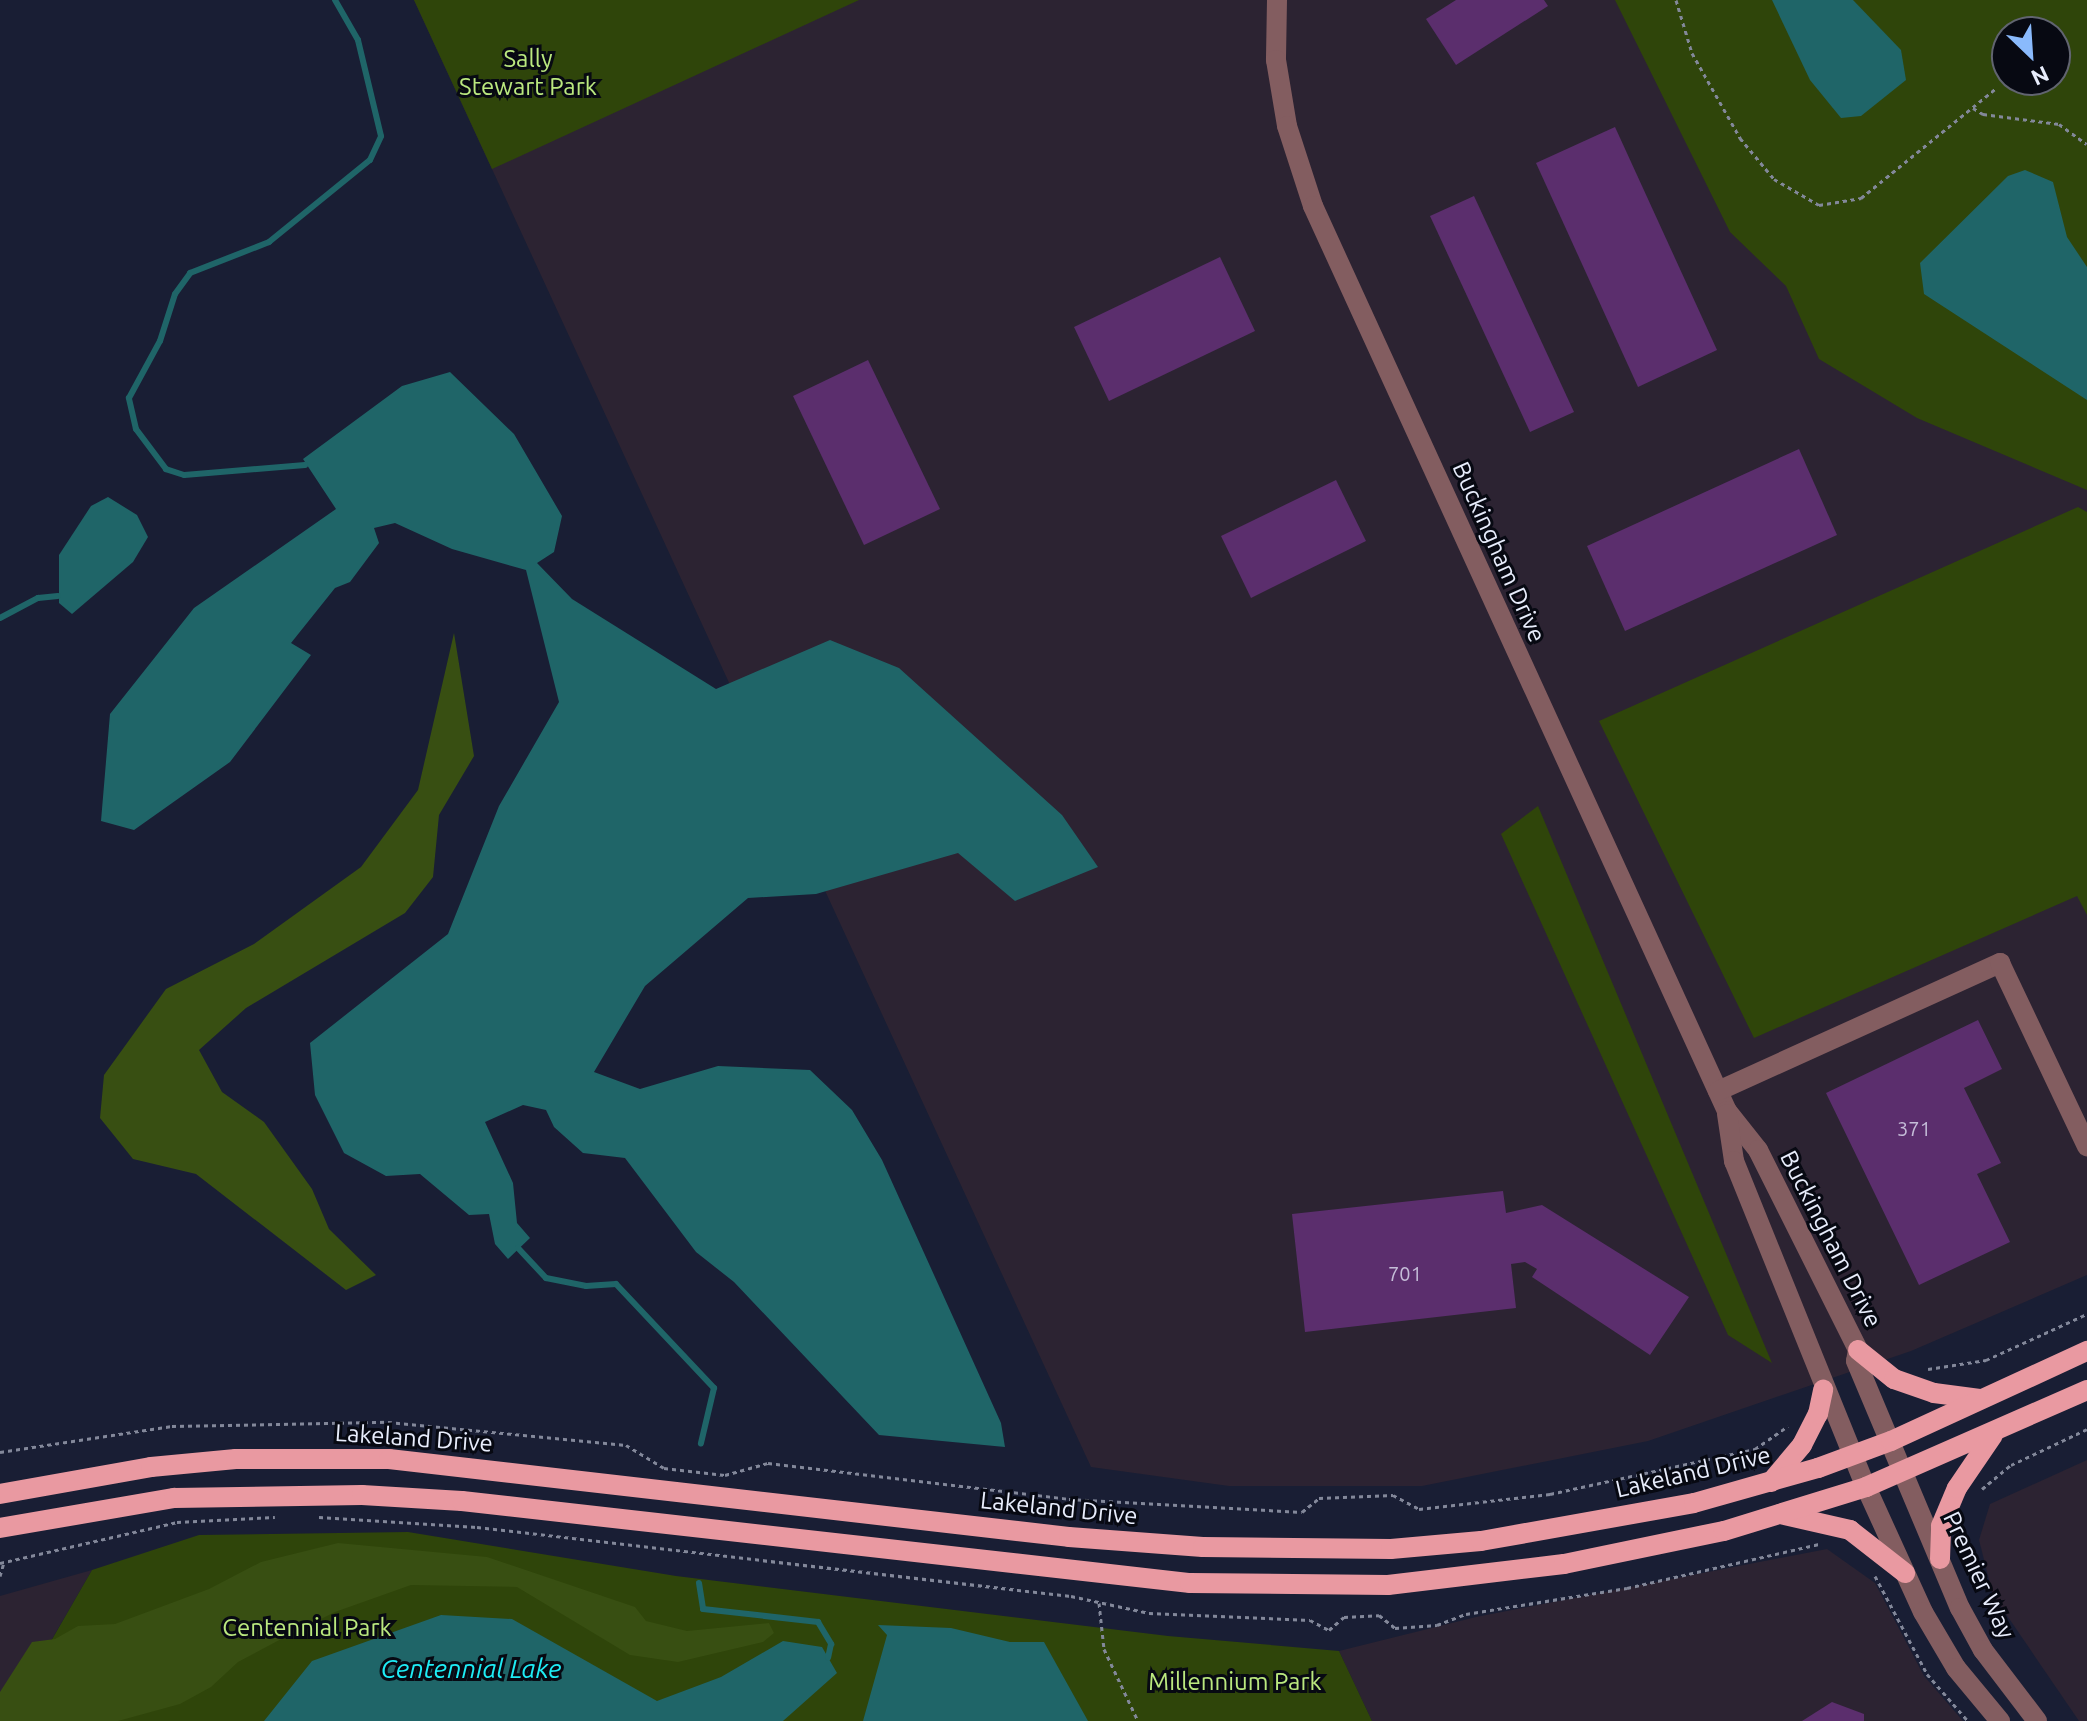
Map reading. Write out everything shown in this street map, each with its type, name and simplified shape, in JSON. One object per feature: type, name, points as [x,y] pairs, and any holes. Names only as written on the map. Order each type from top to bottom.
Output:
[{"type":"main road","points":[[1858,1350],[1894,1379],[1934,1393],[1980,1399]]},
{"type":"main road","name":"Lakeland Drive","points":[[0,1494],[84,1475],[179,1464],[389,1459],[1069,1537],[1203,1547],[1391,1549],[1496,1538],[1694,1503],[1771,1482],[1853,1457],[2087,1351]]},
{"type":"main road","points":[[1771,1482],[1802,1445],[1818,1414],[1823,1390]]},
{"type":"main road","points":[[0,1528],[174,1498],[362,1495],[462,1501],[1121,1577],[1190,1583],[1388,1585],[1643,1550],[1780,1514],[1866,1487],[1993,1435],[2087,1390]]},
{"type":"main road","points":[[1940,1559],[1941,1526],[1957,1488],[1993,1435]]},
{"type":"main road","points":[[1780,1514],[1850,1530],[1905,1573]]},
{"type":"street","name":"Buckingham Drive","points":[[1277,0],[1276,60],[1287,126],[1313,206],[1727,1111],[1758,1150],[1858,1350],[1856,1361],[1891,1441]]},
{"type":"street","points":[[1718,1091],[2000,963],[2087,1146]]},
{"type":"street","name":"Buckingham Drive","points":[[1727,1111],[1734,1161],[1823,1390],[1853,1457]]},
{"type":"street","name":"Premier Way","points":[[1891,1441],[1940,1559],[1983,1650],[2037,1721]]},
{"type":"street","points":[[1853,1457],[1905,1573],[1956,1668],[2000,1721]]},
{"type":"path","points":[[1676,0],[1696,61],[1754,157],[1784,187],[1819,205],[1861,198],[1991,92]]},
{"type":"path","points":[[1973,108],[1983,114],[2059,124],[2087,144]]},
{"type":"path","points":[[1916,1369],[1952,1369],[1986,1360],[2087,1314]]},
{"type":"path","points":[[0,1452],[172,1426],[388,1422],[626,1445],[664,1468],[725,1475],[768,1463],[1069,1499],[1302,1512],[1319,1498],[1393,1495],[1419,1509],[1550,1494],[1755,1449],[1788,1426]]},
{"type":"path","points":[[1976,1494],[2011,1465],[2087,1429]]},
{"type":"path","points":[[0,1576],[4,1562]]},
{"type":"path","points":[[1868,1567],[1884,1586],[1927,1674],[1968,1721]]},
{"type":"path","points":[[1099,1603],[1098,1631],[1138,1721]]},
{"type":"shaded area","points":[[414,0],[2087,0],[2087,1275],[1911,1351],[1648,1441],[1422,1486],[1229,1486],[1091,1467]]},
{"type":"shaded area","points":[[2087,1460],[2087,1721],[2079,1721],[1993,1595],[1979,1540],[1990,1504]]},
{"type":"shaded area","points":[[1827,1549],[1875,1583],[1924,1676],[1963,1721],[1372,1721],[1339,1651],[1476,1617]]},
{"type":"shaded area","points":[[92,1570],[34,1670],[0,1721],[0,1596]]},
{"type":"green space","name":"Sally Stewart Park","points":[[414,0],[859,0],[492,169]]},
{"type":"green space","points":[[1615,0],[2087,0],[2087,490],[1917,418],[1819,359],[1786,286],[1730,232]]},
{"type":"green space","points":[[2078,507],[2087,512],[2087,915],[2077,896],[1754,1038],[1599,721]]},
{"type":"green space","points":[[454,633],[474,756],[439,815],[433,877],[405,913],[246,1008],[199,1050],[222,1092],[264,1122],[312,1189],[329,1229],[376,1275],[346,1290],[196,1174],[133,1159],[100,1118],[104,1075],[166,989],[254,944],[361,867],[418,790]]},
{"type":"green space","points":[[1538,806],[1772,1363],[1728,1335],[1501,834]]},
{"type":"green space","name":"Centennial Park","points":[[408,1532],[676,1576],[1168,1636],[1339,1651],[1372,1721],[5,1721],[92,1570],[199,1535]]},
{"type":"green space","points":[[338,1543],[487,1557],[635,1607],[646,1621],[687,1631],[769,1623],[774,1633],[763,1642],[678,1662],[630,1655],[517,1587],[411,1585],[335,1612],[285,1637],[238,1662],[211,1687],[180,1704],[118,1721],[0,1721],[0,1692],[32,1642],[55,1639],[78,1626],[115,1624],[209,1589],[261,1562]]},
{"type":"water","points":[[1772,0],[1853,0],[1901,50],[1906,80],[1861,116],[1841,118],[1810,80]]},
{"type":"water","points":[[2025,170],[2053,182],[2067,237],[2087,267],[2087,400],[1924,294],[1920,263],[2008,176]]},
{"type":"water","points":[[450,372],[514,434],[562,516],[554,552],[537,563],[572,599],[716,689],[830,640],[899,668],[1062,815],[1098,867],[1015,901],[958,853],[816,894],[748,898],[645,986],[594,1072],[640,1089],[718,1066],[810,1070],[852,1110],[882,1160],[1001,1423],[1005,1447],[879,1435],[734,1282],[696,1252],[625,1158],[583,1153],[554,1127],[546,1110],[523,1105],[485,1122],[513,1183],[517,1223],[530,1238],[508,1259],[495,1244],[489,1214],[469,1215],[420,1174],[386,1176],[344,1153],[315,1095],[310,1043],[448,934],[499,806],[559,702],[526,570],[452,549],[395,523],[374,528],[379,543],[350,582],[335,588],[291,643],[311,655],[230,762],[134,830],[101,821],[110,714],[194,608],[336,509],[303,459],[402,386]]},
{"type":"water","points":[[108,497],[137,515],[148,537],[133,562],[72,614],[59,603],[59,555],[91,506]]},
{"type":"water","name":"Centennial Lake","points":[[441,1615],[512,1619],[657,1701],[721,1677],[783,1641],[822,1647],[837,1673],[783,1721],[264,1721],[312,1661]]},
{"type":"water","points":[[878,1625],[951,1628],[1010,1642],[1044,1642],[1088,1721],[863,1721],[887,1635]]},
{"type":"building","points":[[1456,0],[1544,0],[1548,6],[1456,65],[1426,19]]},
{"type":"building","points":[[1615,127],[1717,350],[1638,387],[1536,163]]},
{"type":"building","points":[[1474,196],[1574,412],[1530,432],[1430,216]]},
{"type":"building","points":[[1220,257],[1255,331],[1109,401],[1074,327]]},
{"type":"building","points":[[868,360],[940,509],[864,545],[793,396]]},
{"type":"building","points":[[1799,449],[1837,535],[1625,631],[1587,546]]},
{"type":"building","points":[[1336,480],[1366,541],[1251,598],[1221,536]]},
{"type":"building","points":[[1978,1020],[2002,1069],[1964,1088],[2001,1163],[1977,1174],[2010,1242],[1919,1285],[1826,1093]]},
{"type":"building","points":[[1503,1191],[1506,1213],[1542,1205],[1689,1297],[1650,1355],[1532,1277],[1537,1269],[1525,1262],[1511,1264],[1516,1308],[1305,1332],[1292,1214]]},
{"type":"building","points":[[1832,1702],[1864,1714],[1864,1721],[1802,1721]]},
{"type":"waterway","points":[[305,465],[184,475],[166,469],[136,429],[129,398],[160,341],[175,294],[190,273],[269,242],[370,160],[381,136],[358,40],[335,0]]},
{"type":"waterway","points":[[0,618],[38,598],[58,596]]},
{"type":"waterway","points":[[518,1248],[546,1278],[586,1286],[616,1284],[714,1388],[701,1443]]},
{"type":"waterway","points":[[699,1583],[703,1609],[818,1622],[831,1644],[828,1658]]},
{"type":"park label","name":"Millennium Park","points":[[1235,1682]]}]
